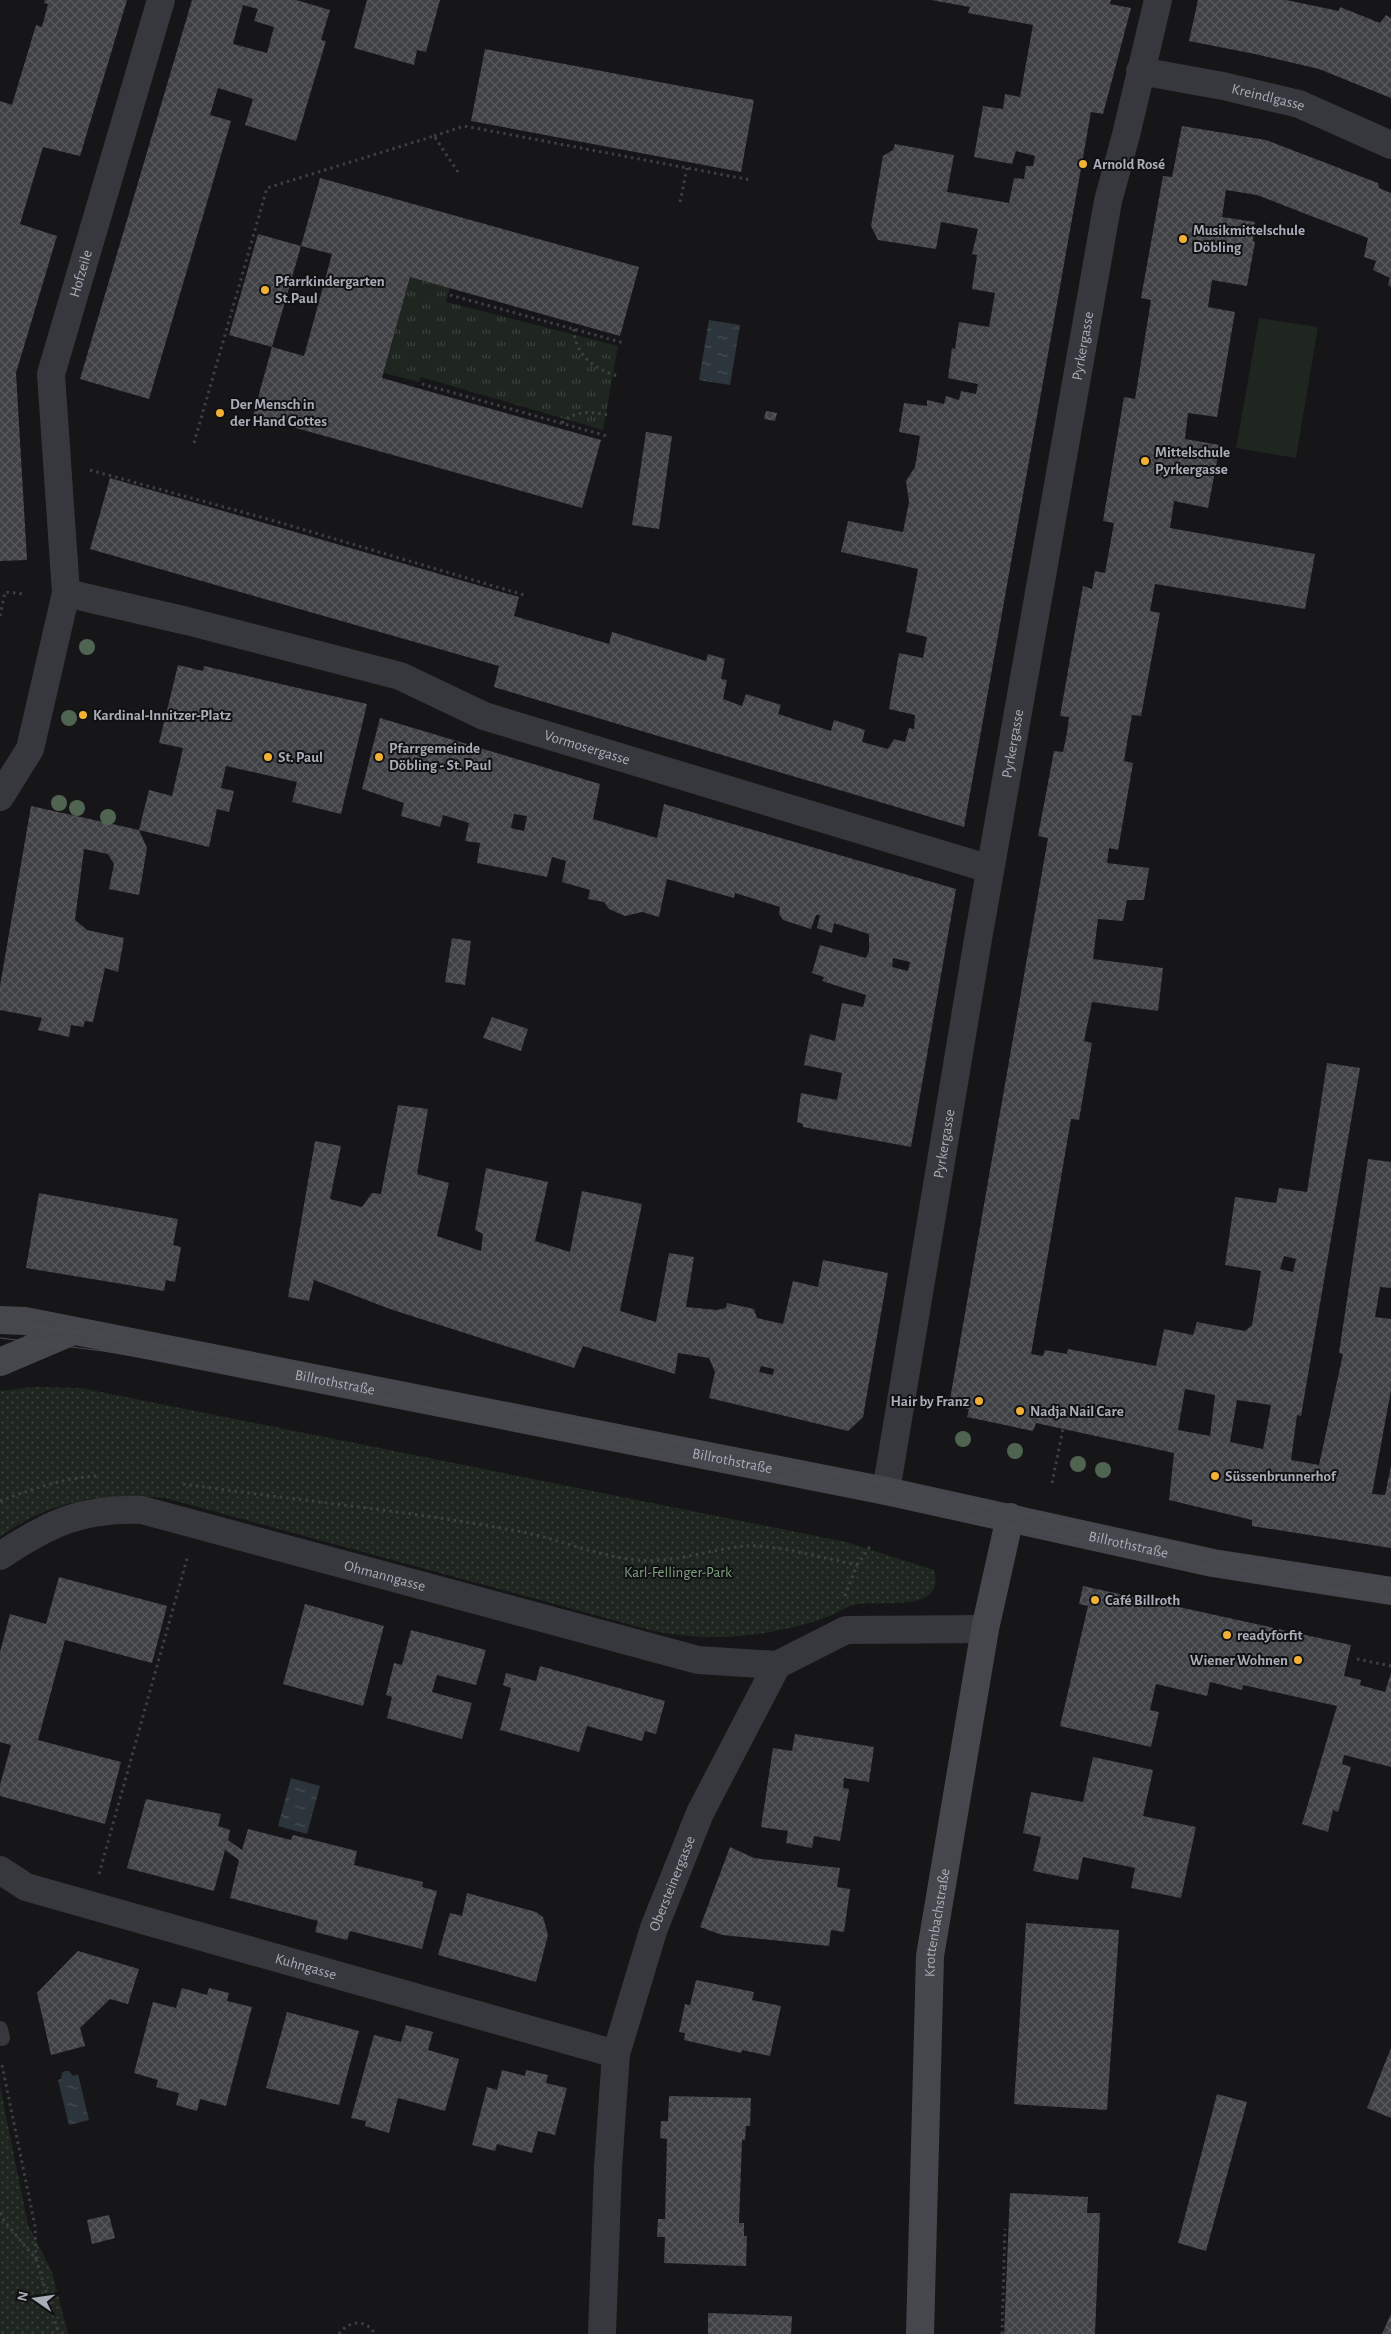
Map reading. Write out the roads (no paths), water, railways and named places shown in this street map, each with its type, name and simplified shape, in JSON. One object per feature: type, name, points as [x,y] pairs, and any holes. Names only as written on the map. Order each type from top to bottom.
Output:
[{"type":"main road","name":"Billrothstraße","points":[[0,1320],[25,1321],[886,1491],[1213,1563],[1391,1591]]},
{"type":"main road","points":[[0,1362],[73,1331]]},
{"type":"main road","name":"Krottenbachstraße","points":[[920,2334],[930,1956],[985,1630],[1010,1517]]},
{"type":"street","name":"Hofzeile","points":[[66,593],[51,374],[161,0]]},
{"type":"street","name":"Pyrkergasse","points":[[886,1491],[990,869],[1108,201],[1126,135],[1158,0]]},
{"type":"street","name":"Kreindlgasse","points":[[1140,71],[1223,86],[1299,104],[1391,145]]},
{"type":"street","name":"Vormosergasse","points":[[66,593],[187,621],[400,676],[484,716],[990,869]]},
{"type":"street","points":[[5,789],[30,749],[66,593]]},
{"type":"street","name":"Ohmanngasse","points":[[0,1556],[51,1526],[83,1514],[102,1510],[142,1510],[698,1660],[776,1665]]},
{"type":"street","points":[[776,1665],[846,1630],[985,1630]]},
{"type":"street","name":"Obersteinergasse","points":[[602,2334],[608,2167],[616,2054],[654,1928],[700,1813],[776,1665]]},
{"type":"street","name":"Kuhngasse","points":[[0,1870],[26,1887],[616,2054]]},
{"type":"water","points":[[709,320],[740,325],[730,385],[699,380]]},
{"type":"water","points":[[291,1778],[320,1786],[307,1834],[278,1826]]},
{"type":"water","points":[[69,2071],[73,2076],[78,2074],[89,2120],[69,2125],[58,2080],[61,2079],[62,2073]]},
{"type":"tram line","points":[[0,1322],[125,1338],[379,1381],[798,1465],[1283,1566],[1391,1584]]},
{"type":"tram line","points":[[0,1338],[103,1351],[358,1393],[1276,1581],[1391,1600]]},
{"type":"place","name":"Arnold Rosé","points":[[1083,164]]},
{"type":"place","name":"Musikmittelschule Döbling","points":[[1183,239]]},
{"type":"place","name":"Pfarrkindergarten St.Paul","points":[[265,290]]},
{"type":"place","name":"Der Mensch in der Hand Gottes","points":[[220,413]]},
{"type":"place","name":"Mittelschule Pyrkergasse","points":[[1145,461]]},
{"type":"place","name":"Kardinal-Innitzer-Platz","points":[[83,715]]},
{"type":"place","name":"St. Paul","points":[[268,757]]},
{"type":"place","name":"Pfarrgemeinde Döbling - St. Paul","points":[[379,757]]},
{"type":"place","name":"Hair by Franz","points":[[979,1401]]},
{"type":"place","name":"Nadja Nail Care","points":[[1020,1411]]},
{"type":"place","name":"Süssenbrunnerhof","points":[[1215,1476]]},
{"type":"place","name":"Café Billroth","points":[[1095,1600]]},
{"type":"place","name":"readyforfit","points":[[1227,1635]]},
{"type":"place","name":"Wiener Wohnen","points":[[1298,1660]]},
{"type":"park label","name":"Karl-Fellinger-Park","points":[[678,1572]]}]
